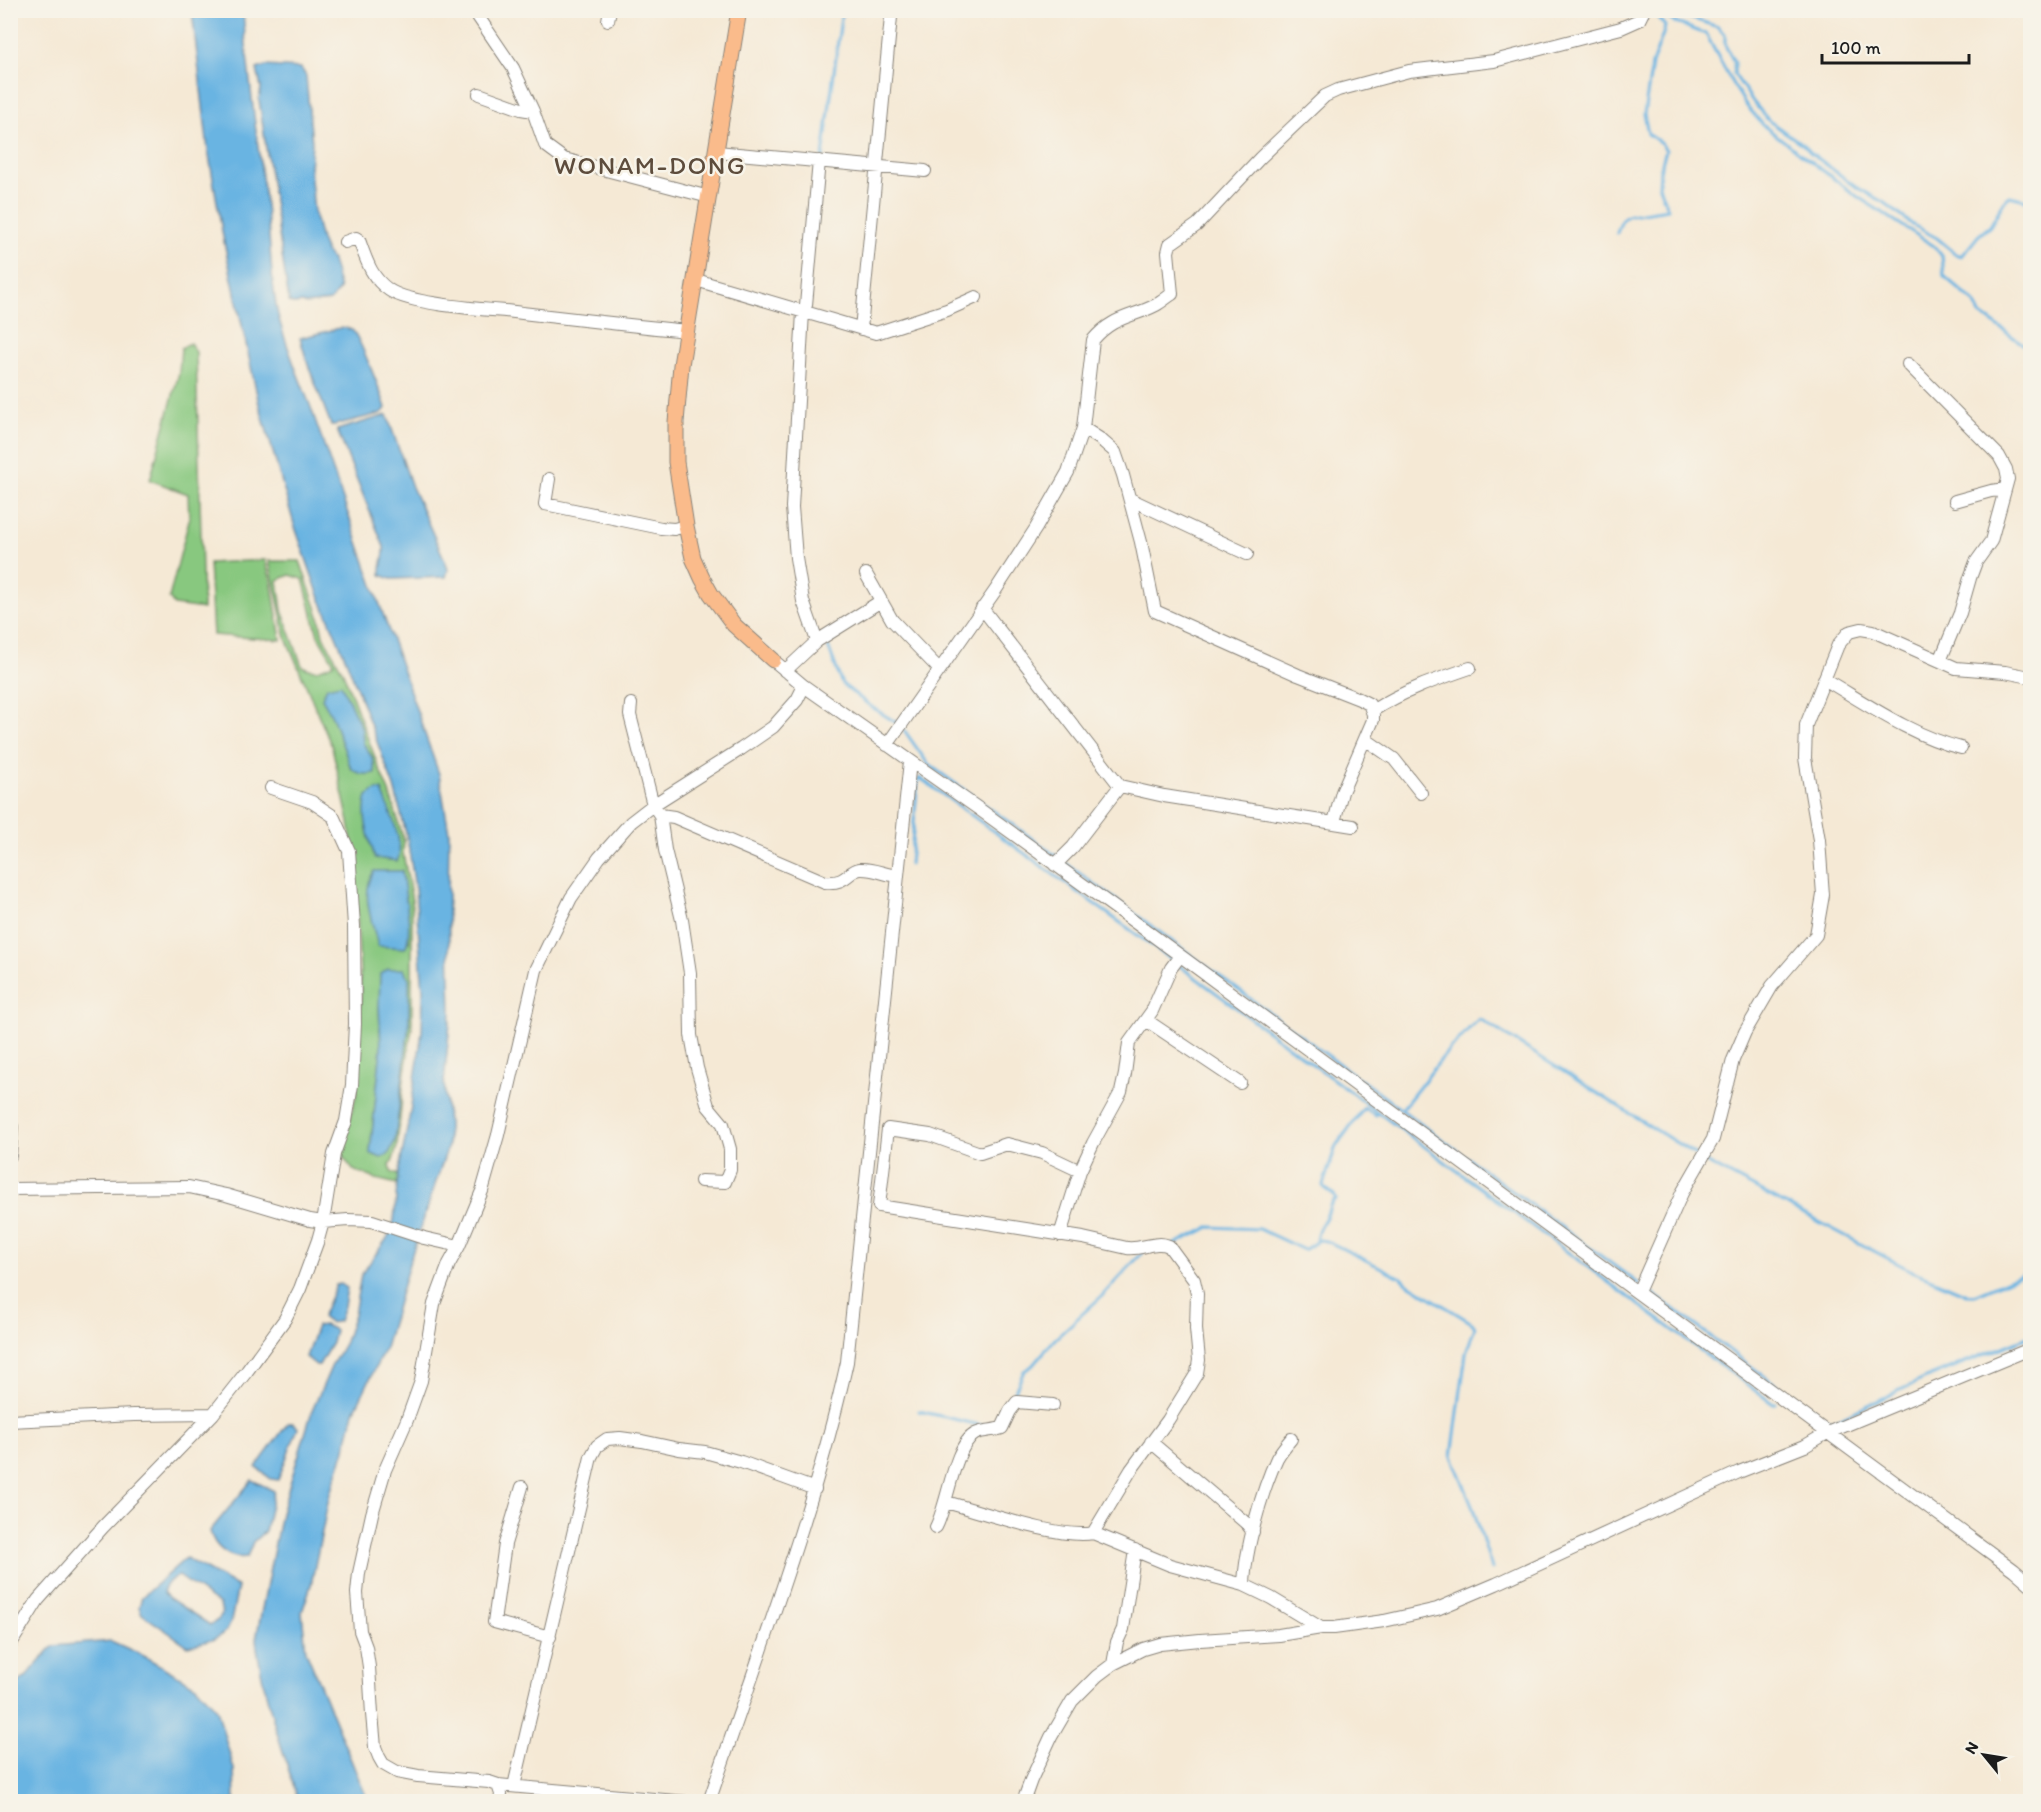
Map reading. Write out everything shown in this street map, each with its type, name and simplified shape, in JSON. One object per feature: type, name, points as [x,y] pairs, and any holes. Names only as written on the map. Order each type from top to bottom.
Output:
[{"type":"main road","points":[[739,10],[681,365],[676,422],[676,462],[693,558],[702,578],[734,625],[773,660]]},
{"type":"street","points":[[887,745],[1036,528],[1068,472],[1083,428],[1093,340],[1102,329],[1113,322],[1157,305],[1172,294],[1168,252],[1170,244],[1197,225],[1260,158],[1325,96],[1409,71],[1494,61],[1622,28],[1639,20],[1644,10]]},
{"type":"street","points":[[477,15],[513,68],[533,111],[545,145],[564,159],[709,197]]},
{"type":"street","points":[[861,329],[891,17]]},
{"type":"street","points":[[479,94],[533,111]]},
{"type":"street","points":[[717,152],[925,171]]},
{"type":"street","points":[[817,641],[803,601],[796,558],[792,507],[803,312],[806,304],[819,161]]},
{"type":"street","points":[[345,242],[356,238],[359,240],[368,266],[375,276],[390,291],[413,298],[469,308],[687,331]]},
{"type":"street","points":[[696,279],[876,333],[947,310],[976,297]]},
{"type":"street","points":[[1908,364],[1999,456],[2008,479],[1991,541],[1976,562],[1960,613],[1940,661]]},
{"type":"street","points":[[1083,428],[1115,452],[1141,542],[1155,611],[1368,704],[1373,720],[1342,792],[1334,822]]},
{"type":"street","points":[[549,479],[545,504],[661,528],[674,529],[686,526]]},
{"type":"street","points":[[1955,501],[2005,489]]},
{"type":"street","points":[[1130,499],[1246,554]]},
{"type":"street","points":[[866,574],[892,620],[939,669]]},
{"type":"street","points":[[786,670],[817,641],[881,601]]},
{"type":"street","points":[[982,608],[1120,786],[1164,796],[1353,826]]},
{"type":"street","points":[[1638,1292],[1682,1193],[1713,1139],[1732,1060],[1745,1032],[1772,986],[1816,935],[1823,895],[1819,840],[1805,758],[1806,725],[1838,645],[1849,632],[1861,628],[1873,631],[1956,668],[2005,672],[2031,677]]},
{"type":"street","points":[[773,660],[804,686],[1055,865],[1638,1292],[2031,1584]]},
{"type":"street","points":[[1372,711],[1396,696],[1421,685],[1470,668]]},
{"type":"street","points":[[1824,679],[1910,728],[1960,748]]},
{"type":"street","points":[[687,1802],[498,1785],[489,1782],[407,1774],[397,1772],[383,1764],[375,1747],[369,1667],[358,1612],[359,1573],[372,1514],[385,1470],[421,1381],[434,1304],[449,1264],[482,1191],[498,1135],[536,969],[571,898],[599,858],[631,822],[656,810],[773,727],[797,700],[804,686]]},
{"type":"street","points":[[631,704],[630,715],[656,810],[682,920],[690,973],[691,1035],[697,1068],[708,1106],[723,1124],[730,1149],[730,1170],[725,1182],[701,1181]]},
{"type":"street","points":[[1365,739],[1394,759],[1420,793]]},
{"type":"street","points":[[709,1802],[816,1489],[834,1423],[847,1362],[910,761]]},
{"type":"street","points":[[1055,865],[1120,786]]},
{"type":"street","points":[[12,1640],[38,1600],[103,1527],[213,1414],[285,1319],[300,1289],[324,1222],[334,1154],[346,1121],[352,1085],[355,1024],[354,926],[349,851],[333,816],[312,802],[271,788]]},
{"type":"street","points":[[656,810],[825,882],[837,883],[858,869],[875,870],[885,875],[898,876]]},
{"type":"street","points":[[1060,1234],[1080,1171],[1121,1092],[1129,1043],[1152,1011],[1171,968],[1180,956]]},
{"type":"street","points":[[1146,1020],[1240,1083]]},
{"type":"street","points":[[10,1123],[12,1127],[10,1156]]},
{"type":"street","points":[[1080,1171],[1042,1153],[1007,1144],[980,1153],[930,1135],[888,1129],[879,1206],[1060,1234],[1134,1249],[1164,1244],[1169,1246],[1194,1280],[1197,1293],[1196,1329],[1200,1360],[1197,1373],[1168,1420],[1131,1470],[1093,1533]]},
{"type":"street","points":[[10,1189],[189,1187],[226,1195],[310,1220],[372,1221],[424,1238],[459,1246]]},
{"type":"street","points":[[1023,1802],[1051,1737],[1072,1701],[1097,1676],[1113,1664],[1143,1648],[1160,1644],[1279,1635],[1334,1628],[1384,1621],[1437,1609],[1739,1472],[1805,1446],[1827,1433],[2031,1349]]},
{"type":"street","points":[[936,1527],[946,1502],[960,1449],[969,1438],[976,1433],[1002,1428],[1017,1402],[1053,1406]]},
{"type":"street","points":[[10,1421],[213,1414]]},
{"type":"street","points":[[514,1786],[591,1457],[597,1446],[607,1439],[620,1438],[705,1452],[741,1462],[816,1489]]},
{"type":"street","points":[[1244,1585],[1244,1566],[1267,1484],[1278,1456],[1291,1439]]},
{"type":"street","points":[[1151,1442],[1253,1532]]},
{"type":"street","points":[[522,1487],[505,1544],[494,1622],[550,1637]]},
{"type":"street","points":[[946,1502],[1049,1530],[1075,1534],[1093,1533],[1179,1568],[1244,1585],[1271,1598],[1321,1628]]},
{"type":"street","points":[[1113,1664],[1117,1642],[1123,1629],[1135,1550]]},
{"type":"street","points":[[498,1785],[501,1794],[500,1802]]},
{"type":"green space","points":[[190,343],[196,352],[203,609],[174,605],[169,598],[189,520],[188,494],[150,480],[179,373],[181,348]]},
{"type":"green space","points":[[265,560],[271,580],[281,640],[213,635],[209,563]]},
{"type":"green space","points":[[269,561],[300,561],[319,616],[323,636],[343,672],[390,794],[404,841],[403,853],[412,901],[412,1028],[397,1147],[390,1165],[391,1172],[398,1175],[397,1184],[353,1170],[340,1153],[356,1096],[361,993],[355,869],[349,822],[332,747],[286,638]],"holes":[[[290,575],[303,579],[318,636],[334,663],[318,669],[302,666],[282,610],[278,580]],[[322,698],[362,729],[363,743],[373,759],[375,773],[351,768],[332,715]],[[402,871],[409,942],[378,946],[372,920]],[[403,969],[409,978],[409,1024],[395,1141],[370,1153],[381,1048],[379,1006]]]},
{"type":"water","points":[[192,11],[243,11],[268,220],[273,288],[278,315],[288,349],[310,405],[439,774],[449,832],[448,905],[451,1013],[444,1082],[448,1146],[410,1260],[385,1348],[354,1412],[344,1453],[330,1493],[311,1585],[302,1612],[306,1651],[368,1801],[298,1801],[268,1701],[256,1639],[281,1513],[312,1411],[332,1365],[345,1342],[354,1314],[361,1275],[388,1237],[394,1221],[398,1175],[422,1032],[423,991],[415,888],[407,837],[394,787],[347,662],[318,593],[294,524],[259,404],[223,237],[208,150]]},
{"type":"water","points":[[265,66],[301,68],[306,76],[312,143],[310,168],[314,212],[321,240],[332,260],[340,289],[330,301],[305,304],[289,302],[259,100],[261,88],[257,69]]},
{"type":"water","points":[[340,328],[350,329],[356,335],[386,408],[379,414],[331,425],[300,338]]},
{"type":"water","points":[[387,415],[412,487],[446,563],[448,570],[446,577],[391,579],[381,575],[384,547],[337,430]]},
{"type":"water","points":[[341,684],[362,729],[363,743],[373,759],[375,773],[362,774],[351,768],[332,716],[322,698],[327,687]]},
{"type":"water","points":[[376,790],[382,790],[398,836],[397,861],[375,858],[370,843],[366,827],[365,804],[367,796]]},
{"type":"water","points":[[374,871],[402,871],[409,922],[408,941],[405,948],[378,946],[368,908],[368,889]]},
{"type":"water","points":[[388,969],[403,969],[409,978],[409,1024],[395,1141],[388,1155],[381,1158],[370,1153],[381,1048],[380,975]]},
{"type":"water","points":[[341,1284],[347,1288],[339,1321],[326,1321],[322,1317],[336,1285]]},
{"type":"water","points":[[325,1325],[335,1330],[332,1343],[319,1365],[316,1365],[306,1357],[317,1326]]},
{"type":"water","points":[[288,1423],[293,1423],[298,1428],[278,1480],[271,1479],[256,1467]]},
{"type":"water","points":[[252,1480],[274,1491],[265,1531],[253,1542],[247,1557],[234,1556],[219,1547],[210,1531]]},
{"type":"water","points":[[186,1558],[238,1587],[228,1629],[215,1639],[188,1646],[142,1614],[139,1607],[142,1597]],"holes":[[[179,1576],[220,1605],[222,1613],[218,1620],[210,1625],[163,1592],[169,1582]]]},
{"type":"water","points":[[111,1641],[142,1655],[196,1686],[217,1709],[234,1769],[235,1801],[11,1801],[11,1688],[26,1677],[53,1646]]},
{"type":"waterway","points":[[823,157],[842,10]]},
{"type":"waterway","points":[[1654,10],[1674,22],[1706,34],[1732,83],[1746,105],[1764,126],[1858,197],[1934,246],[1942,256],[1944,276],[1974,302],[1980,314],[2030,349]]},
{"type":"waterway","points":[[1617,233],[1622,219],[1630,215],[1668,209],[1659,187],[1660,170],[1666,150],[1661,143],[1648,134],[1644,114],[1652,64],[1665,26],[1658,18],[1659,14],[1669,11],[1718,27],[1725,35],[1725,45],[1734,62],[1734,74],[1769,121],[1858,188],[1883,202],[1913,225],[1937,238],[1956,254],[1962,256],[1978,236],[1990,226],[2005,200],[2010,196],[2030,201]]},
{"type":"waterway","points":[[825,638],[842,684],[897,723]]},
{"type":"waterway","points":[[902,727],[928,764],[1059,858]]},
{"type":"waterway","points":[[910,864],[920,778],[1172,960]]},
{"type":"waterway","points":[[1064,862],[1639,1284]]},
{"type":"waterway","points":[[1177,964],[1775,1403]]},
{"type":"waterway","points":[[1402,1109],[1451,1047],[1480,1019],[1699,1157]]},
{"type":"waterway","points":[[1316,1241],[1330,1205],[1336,1199],[1323,1185],[1336,1146],[1364,1108],[1376,1115],[1379,1113]]},
{"type":"waterway","points":[[1704,1161],[1910,1270],[1969,1295],[1974,1295],[2030,1271]]},
{"type":"waterway","points":[[1173,1245],[1210,1227],[1259,1229],[1304,1250],[1319,1240],[1327,1241],[1400,1277],[1472,1323],[1475,1327],[1466,1353],[1452,1456],[1472,1505],[1492,1569]]},
{"type":"waterway","points":[[1010,1402],[1024,1371],[1032,1366],[1055,1339],[1103,1295],[1143,1252]]},
{"type":"waterway","points":[[1645,1288],[1818,1416],[1832,1422],[1926,1378],[2030,1336]]},
{"type":"waterway","points":[[919,1411],[984,1426]]},
{"type":"district","name":"WONAM-DONG","points":[[650,165]]}]
